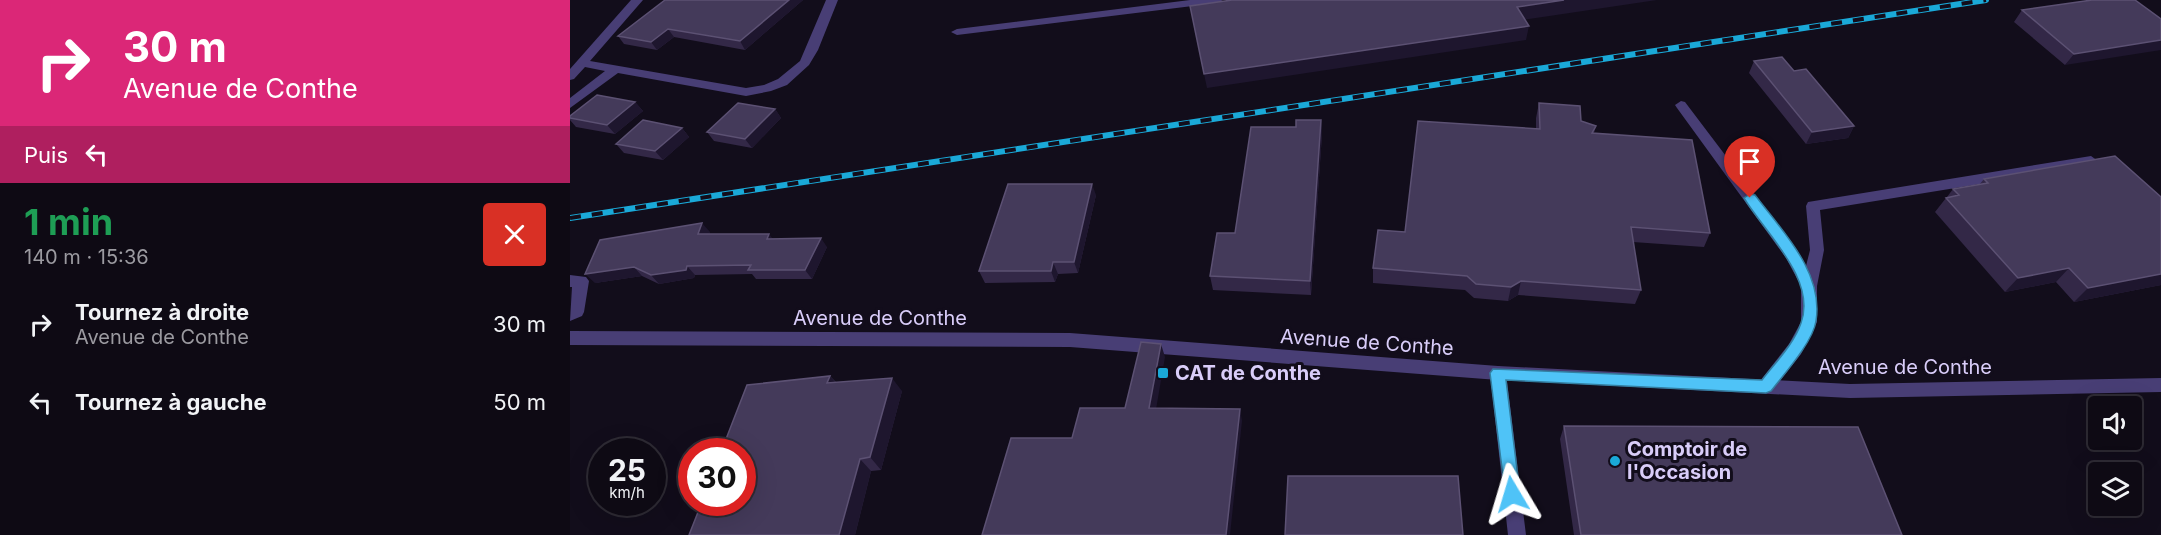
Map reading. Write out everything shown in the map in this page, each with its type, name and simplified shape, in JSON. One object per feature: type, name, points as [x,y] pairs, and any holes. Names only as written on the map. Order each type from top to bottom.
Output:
[{"type":"street","points":[[570,76],[637,0]]},
{"type":"street","points":[[582,63],[746,92],[765,90],[797,75],[807,63],[832,0]]},
{"type":"street","points":[[957,32],[1217,0]]},
{"type":"street","points":[[570,104],[615,69]]},
{"type":"street","points":[[1681,105],[1792,254],[1809,286]]},
{"type":"street","points":[[1766,387],[1795,348],[1809,322],[1809,286],[1817,250],[1814,206],[2091,161]]},
{"type":"street","points":[[570,281],[581,281],[576,312],[570,315]]},
{"type":"street","name":"Avenue de Conthe","points":[[570,338],[1070,340],[1498,373],[1850,391],[2161,385]]},
{"type":"street","points":[[1498,373],[1517,535]]},
{"type":"building","points":[[665,0],[789,0],[740,41],[668,29],[651,42],[618,36]]},
{"type":"building","points":[[1232,0],[1564,0],[1517,7],[1529,26],[1204,74],[1190,6]]},
{"type":"building","points":[[2092,0],[2135,0],[2161,19],[2161,40],[2074,54],[2022,10]]},
{"type":"building","points":[[1782,57],[1794,71],[1806,69],[1854,126],[1812,132],[1754,61]]},
{"type":"building","points":[[597,95],[635,102],[607,125],[570,118]]},
{"type":"building","points":[[738,103],[775,109],[745,139],[707,132]]},
{"type":"building","points":[[1539,103],[1580,106],[1581,121],[1596,126],[1592,133],[1692,140],[1710,233],[1631,227],[1641,290],[1521,281],[1511,287],[1476,284],[1467,276],[1373,268],[1378,230],[1405,232],[1418,121],[1540,129]]},
{"type":"building","points":[[643,120],[682,128],[655,151],[616,144]]},
{"type":"building","points":[[1296,120],[1321,120],[1310,281],[1210,276],[1217,233],[1235,233],[1251,127],[1296,127]]},
{"type":"building","points":[[2115,156],[2161,197],[2161,274],[2088,288],[2069,268],[2018,278],[1946,198],[1959,195],[1953,189],[1988,183],[1984,179]]},
{"type":"building","points":[[1008,184],[1092,184],[1074,262],[1053,262],[1051,271],[979,271]]},
{"type":"building","points":[[702,223],[698,234],[769,234],[767,239],[821,238],[805,270],[748,270],[751,265],[687,266],[686,270],[651,275],[634,267],[585,274],[600,240]]},
{"type":"building","points":[[1141,342],[1161,344],[1149,408],[1240,409],[1226,535],[982,535],[1011,438],[1072,438],[1080,408],[1125,408]]},
{"type":"building","points":[[830,376],[827,383],[892,378],[870,457],[860,459],[839,535],[689,535],[696,516],[756,516],[756,438],[726,438],[747,385]]},
{"type":"building","points":[[1564,426],[1858,427],[1902,535],[1581,535]]},
{"type":"building","points":[[1288,476],[1458,476],[1463,535],[1285,535]]},
{"type":"railway","points":[[570,218],[1986,0]]},
{"type":"place","name":"CAT de Conthe","points":[[1163,373]]},
{"type":"place","name":"Comptoir de l'Occasion","points":[[1615,461]]},
{"type":"route","points":[[1512,494],[1498,373],[1766,387],[1795,348],[1809,322],[1809,286],[1792,254],[1750,198]]}]
